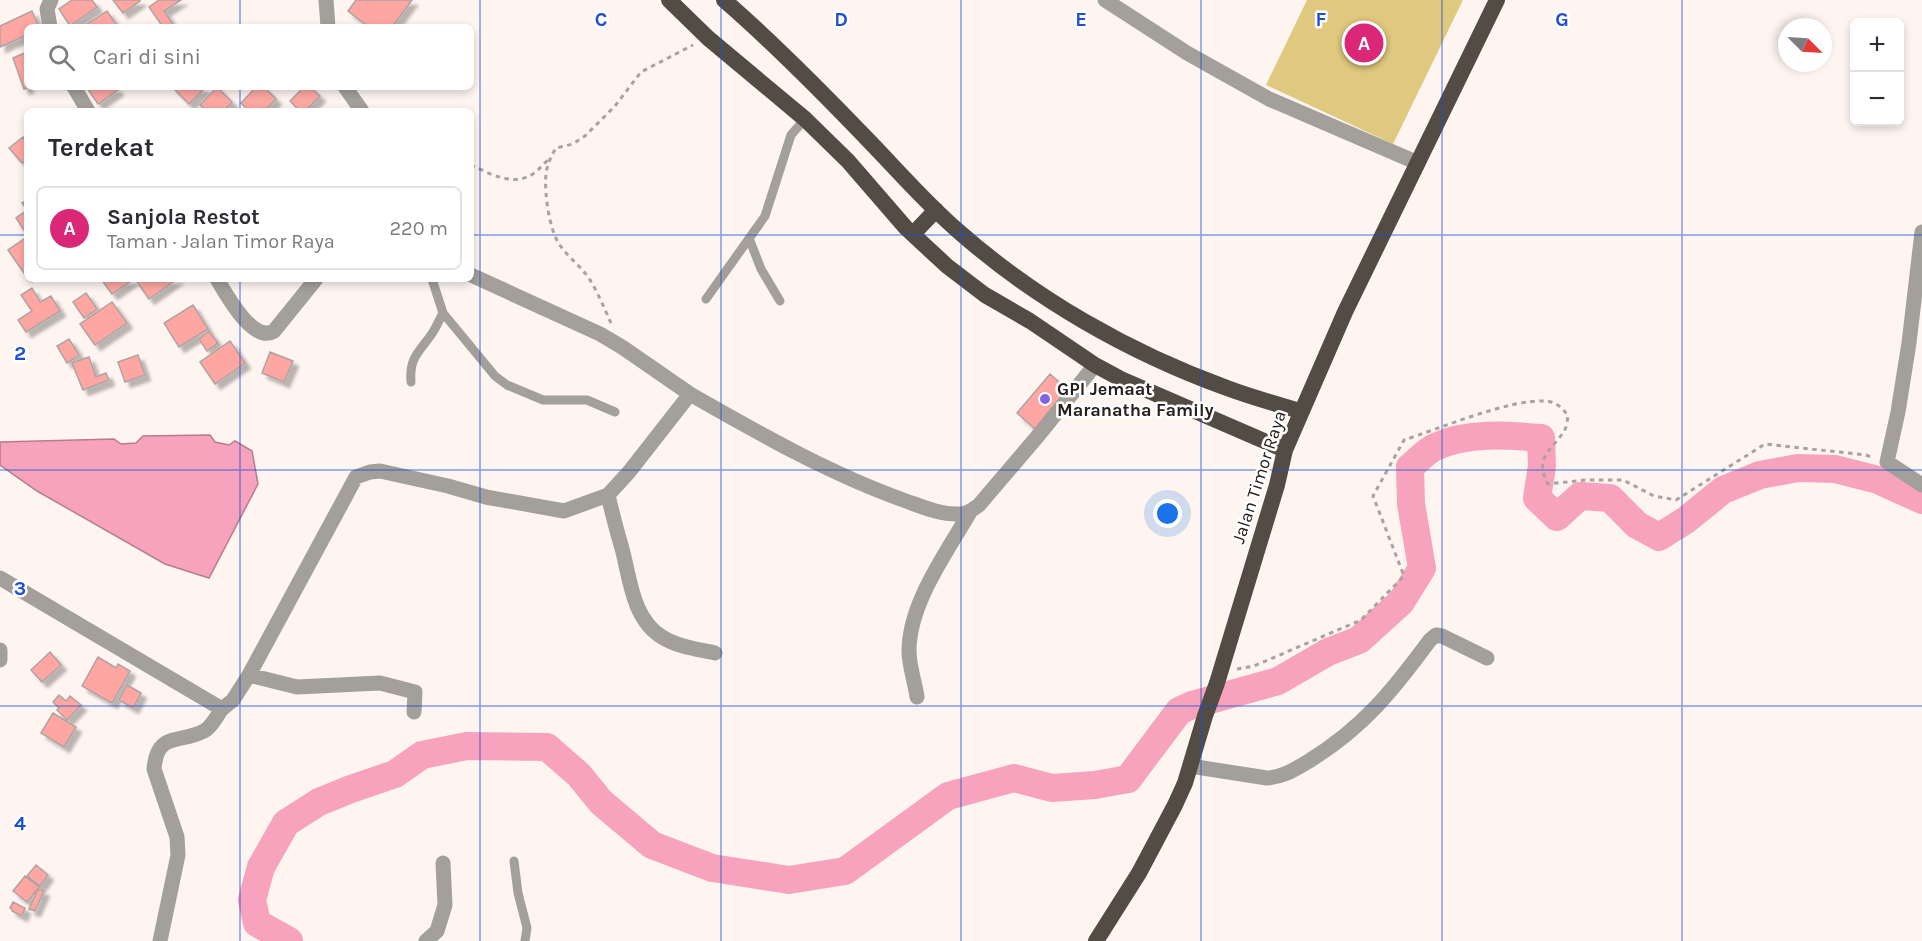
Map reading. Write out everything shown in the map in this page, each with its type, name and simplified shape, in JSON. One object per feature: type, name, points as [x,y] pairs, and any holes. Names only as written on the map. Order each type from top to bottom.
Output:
[{"type":"highway","points":[[669,0],[708,38],[805,119],[848,161],[913,234],[947,266],[985,295],[1049,333],[1095,365],[1152,393],[1285,450]]},
{"type":"highway","name":"Jalan Timor Raya","points":[[1096,941],[1159,838],[1175,805],[1219,678],[1277,485],[1285,450],[1300,411],[1345,312],[1497,0]]},
{"type":"highway","points":[[730,2],[817,86],[936,210],[984,253],[1012,274],[1091,324],[1140,351],[1228,389],[1300,411]]},
{"type":"highway","points":[[913,234],[936,210]]},
{"type":"street","points":[[50,24],[47,9],[51,0]]},
{"type":"street","points":[[326,0],[328,24]]},
{"type":"street","points":[[1105,0],[1187,53],[1269,99],[1418,163]]},
{"type":"street","points":[[76,90],[86,108]]},
{"type":"street","points":[[347,90],[360,108]]},
{"type":"street","points":[[1922,232],[1909,343],[1887,462],[1922,485]]},
{"type":"street","points":[[474,276],[577,322],[622,347],[690,394],[807,458],[867,487],[937,512],[958,514],[970,512]]},
{"type":"street","points":[[219,282],[240,314],[261,333],[269,334],[274,331],[314,282]]},
{"type":"street","points":[[917,697],[909,651],[913,621],[928,584],[970,512],[979,505],[1023,454],[1095,365]]},
{"type":"street","points":[[160,941],[178,855],[177,837],[153,769],[158,749],[166,741],[204,730],[233,700],[249,675],[356,477],[380,471],[486,497],[564,511],[608,495],[629,472],[690,394]]},
{"type":"street","points":[[608,495],[633,594],[650,626],[660,636],[677,644],[715,653]]},
{"type":"street","points":[[0,578],[222,709]]},
{"type":"street","points":[[1190,766],[1280,778],[1349,734],[1392,691],[1436,635],[1487,658]]},
{"type":"street","points":[[0,650],[0,660]]},
{"type":"street","points":[[249,675],[297,687],[380,683],[415,692],[414,712]]},
{"type":"street","points":[[426,941],[437,931],[445,905],[443,863]]},
{"type":"lane","points":[[706,299],[765,216],[791,135],[805,119]]},
{"type":"lane","points":[[749,238],[761,269],[780,301]]},
{"type":"lane","points":[[433,282],[443,313],[495,376],[507,385],[543,400],[587,400],[615,412]]},
{"type":"lane","points":[[411,382],[415,355],[432,334],[443,313]]},
{"type":"lane","points":[[513,861],[527,928],[525,941]]},
{"type":"path","points":[[622,347],[588,277],[557,241],[551,225],[546,174],[556,148],[573,144],[585,136],[615,105],[641,72],[708,38]]},
{"type":"path","points":[[474,166],[488,173],[517,180],[528,177],[551,157]]},
{"type":"path","points":[[1219,678],[1254,666],[1361,620],[1404,576],[1373,496],[1404,440],[1488,412],[1522,404],[1549,401],[1563,408],[1568,416],[1566,430],[1551,445],[1544,457],[1543,474],[1548,484],[1585,480],[1623,480],[1654,496],[1676,500],[1765,444],[1866,455],[1887,462]]},
{"type":"shaded area","points":[[1307,0],[1463,0],[1393,144],[1266,85]]},
{"type":"shaded area","points":[[210,435],[215,442],[229,445],[235,441],[252,451],[258,484],[209,578],[165,564],[37,491],[0,465],[0,442],[114,439],[121,444],[136,443],[143,436]]},
{"type":"building","points":[[72,0],[92,0],[97,7],[73,24],[69,24],[59,9]]},
{"type":"building","points":[[113,0],[140,0],[140,1],[123,13]]},
{"type":"building","points":[[159,0],[181,0],[164,11],[173,24],[161,24],[149,7]]},
{"type":"building","points":[[356,0],[412,0],[394,24],[365,24],[348,11]]},
{"type":"building","points":[[32,11],[38,24],[24,24],[24,36],[0,47],[0,26]]},
{"type":"building","points":[[107,11],[116,24],[88,24]]},
{"type":"building","points":[[24,53],[24,89],[13,58]]},
{"type":"building","points":[[88,90],[118,90],[98,104]]},
{"type":"building","points":[[175,90],[203,90],[189,104]]},
{"type":"building","points":[[214,90],[220,90],[232,102],[227,108],[203,108],[200,105]]},
{"type":"building","points":[[253,90],[267,90],[276,99],[267,108],[246,108],[241,103]]},
{"type":"building","points":[[301,90],[313,90],[320,96],[308,108],[297,108],[290,101]]},
{"type":"building","points":[[23,137],[24,161],[22,163],[9,148]]},
{"type":"building","points":[[24,212],[24,230],[16,218]]},
{"type":"building","points":[[24,239],[24,273],[8,250]]},
{"type":"building","points":[[103,282],[130,282],[112,294]]},
{"type":"building","points":[[137,282],[173,282],[149,299]]},
{"type":"building","points":[[32,288],[40,302],[51,296],[60,311],[26,332],[18,320],[32,311],[21,295]]},
{"type":"building","points":[[86,293],[97,309],[84,318],[73,302]]},
{"type":"building","points":[[112,302],[127,323],[95,345],[80,324]]},
{"type":"building","points":[[193,305],[208,329],[179,347],[164,323]]},
{"type":"building","points":[[209,331],[218,343],[207,351],[199,339]]},
{"type":"building","points":[[69,339],[79,355],[67,363],[57,346]]},
{"type":"building","points":[[230,341],[245,363],[215,384],[200,362]]},
{"type":"building","points":[[270,352],[293,361],[284,382],[262,373]]},
{"type":"building","points":[[138,355],[145,375],[125,382],[118,362]]},
{"type":"building","points":[[89,357],[96,377],[106,373],[109,380],[83,390],[72,363]]},
{"type":"building","name":"GPI Jemaat Maranatha Family","points":[[1050,374],[1069,391],[1035,429],[1017,413]]},
{"type":"building","points":[[50,652],[61,665],[42,682],[31,670]]},
{"type":"building","points":[[98,657],[116,668],[118,664],[130,671],[112,703],[82,686]]},
{"type":"building","points":[[127,685],[141,693],[133,708],[119,700]]},
{"type":"building","points":[[59,695],[66,701],[70,696],[81,705],[67,720],[53,702]]},
{"type":"building","points":[[53,713],[76,727],[64,747],[41,733]]},
{"type":"building","points":[[36,865],[48,875],[40,886],[27,876]]},
{"type":"building","points":[[25,876],[39,887],[27,902],[13,891]]},
{"type":"building","points":[[38,889],[44,891],[35,911],[29,909]]},
{"type":"building","points":[[13,902],[25,908],[22,916],[10,908]]},
{"type":"waterway","points":[[289,941],[257,923],[252,900],[261,867],[286,823],[319,802],[395,774],[422,755],[467,746],[547,747],[579,775],[601,802],[652,845],[712,868],[789,880],[845,871],[948,796],[1014,778],[1052,788],[1095,785],[1128,779],[1179,711],[1192,705],[1278,681],[1328,652],[1359,640],[1401,602],[1422,568],[1411,504],[1410,467],[1432,449],[1447,442],[1487,436],[1541,438],[1542,466],[1537,498],[1557,517],[1580,496],[1610,498],[1637,525],[1659,537],[1686,520],[1723,490],[1760,475],[1798,468],[1835,469],[1878,480],[1922,500]]},
{"type":"place","name":"Sanjola Restot","points":[[1364,43]]},
{"type":"place","name":"GPI Jemaat Maranatha Family","points":[[1045,399]]}]
